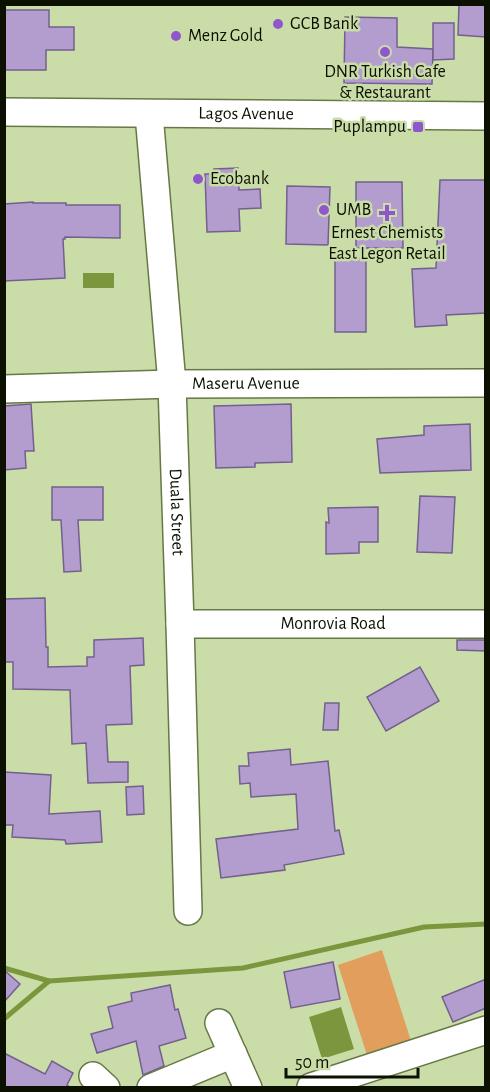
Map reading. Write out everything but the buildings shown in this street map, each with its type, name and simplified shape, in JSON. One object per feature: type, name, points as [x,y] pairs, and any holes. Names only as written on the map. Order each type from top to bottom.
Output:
[{"type":"street","name":"Lagos Avenue","points":[[4,112],[486,116]]},
{"type":"street","name":"Duala Street","points":[[149,114],[172,384],[188,911]]},
{"type":"street","name":"Maseru Avenue","points":[[4,389],[172,384],[486,383]]},
{"type":"street","name":"Monrovia Road","points":[[180,624],[486,624]]},
{"type":"street","points":[[219,1023],[248,1088]]},
{"type":"street","points":[[311,1087],[486,1030]]},
{"type":"street","points":[[151,1088],[233,1054]]},
{"type":"shaded area","points":[[83,273],[114,273],[114,288],[83,288]]},
{"type":"shaded area","points":[[382,950],[411,1041],[367,1055],[338,965]]},
{"type":"shaded area","points":[[341,1007],[354,1049],[322,1059],[309,1017]]},
{"type":"waterway","points":[[4,1019],[49,981],[243,968],[424,927],[486,924]]},
{"type":"waterway","points":[[4,968],[49,981]]},
{"type":"place","name":"GCB Bank","points":[[278,24]]},
{"type":"place","name":"Menz Gold","points":[[176,36]]},
{"type":"place","name":"DNR Turkish Cafe & Restaurant","points":[[385,52]]},
{"type":"place","name":"Puplampu","points":[[418,127]]},
{"type":"place","name":"Ecobank","points":[[198,179]]},
{"type":"place","name":"UMB","points":[[324,210]]},
{"type":"place","name":"Ernest Chemists East Legon Retail","points":[[387,213]]}]
